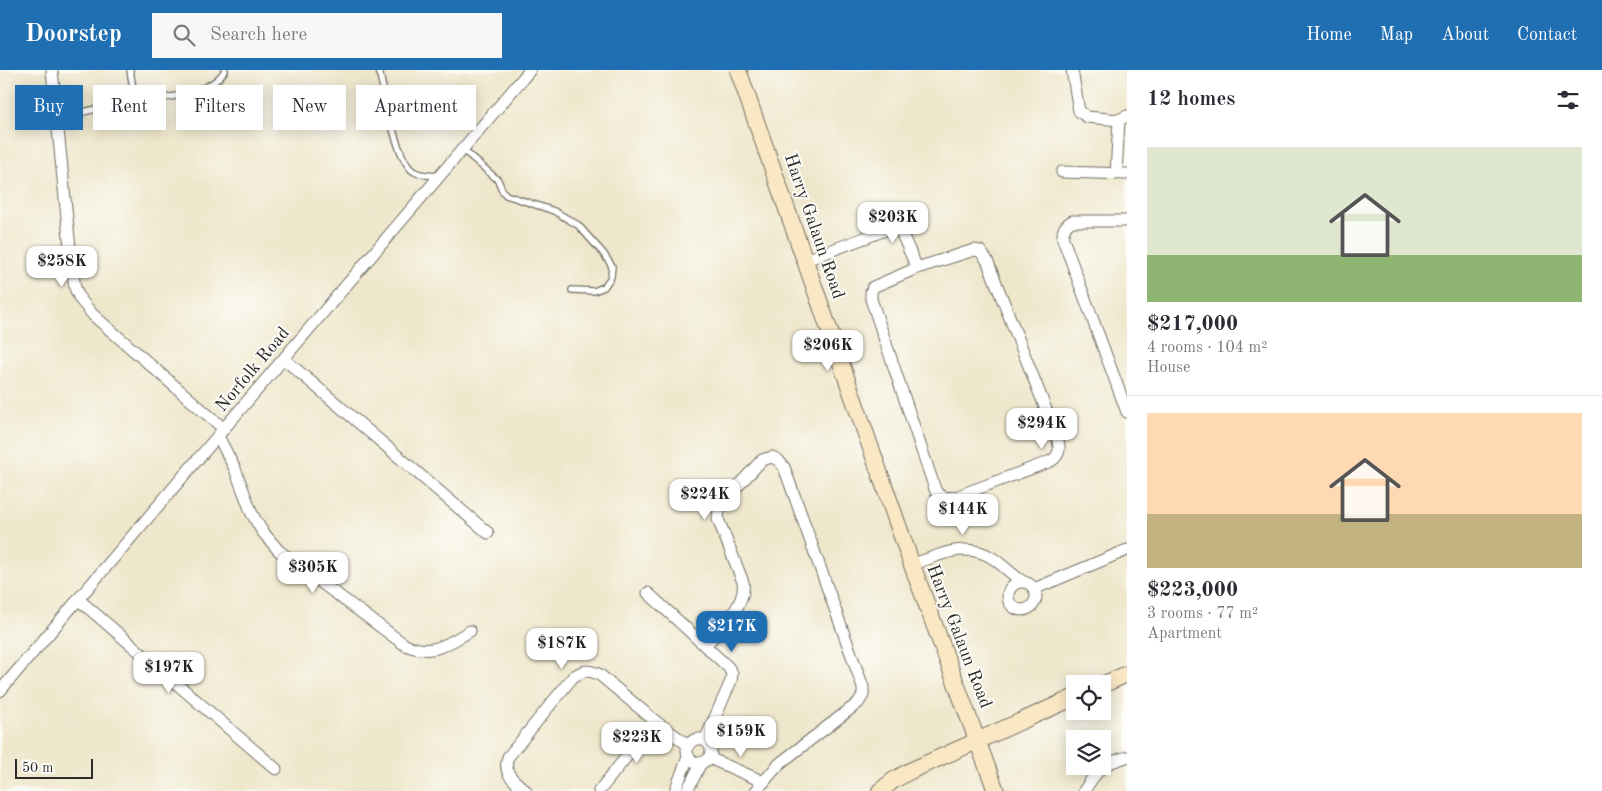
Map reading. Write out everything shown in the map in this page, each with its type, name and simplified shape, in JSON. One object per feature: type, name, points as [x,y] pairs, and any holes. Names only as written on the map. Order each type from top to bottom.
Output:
[{"type":"main road","name":"Harry Galaun Road","points":[[738,70],[912,565],[996,791]]},
{"type":"main road","points":[[1111,681],[1127,674]]},
{"type":"main road","points":[[880,791],[894,780],[910,772],[1066,701]]},
{"type":"street","points":[[52,70],[54,85]]},
{"type":"street","name":"Norfolk Road","points":[[0,691],[530,70]]},
{"type":"street","points":[[1062,172],[1121,174],[1123,118],[1087,117],[1082,115],[1079,111],[1072,70]]},
{"type":"street","points":[[58,130],[71,258],[75,288],[80,299],[104,326],[221,432],[252,514],[262,532],[279,551],[405,645],[416,649],[430,650],[444,646],[470,631]]},
{"type":"street","points":[[806,260],[920,217]]},
{"type":"street","points":[[1127,221],[1072,221],[1067,224],[1063,239],[1127,412]]},
{"type":"street","points":[[898,225],[917,268]]},
{"type":"street","points":[[974,250],[980,251],[986,256],[1058,440],[1059,449],[1056,458],[952,497],[940,496],[936,492],[871,296],[874,287],[917,268],[974,250]]},
{"type":"street","points":[[284,358],[488,533]]},
{"type":"street","points":[[705,646],[738,607],[744,592],[743,582],[718,519],[719,510],[724,501],[762,460],[772,457],[778,460],[784,467],[863,687],[863,695],[858,703],[779,764],[756,791]]},
{"type":"street","points":[[912,565],[950,551],[971,549],[994,559],[1022,582]]},
{"type":"street","points":[[1034,589],[1127,550]]},
{"type":"street","points":[[1004,569],[1010,588]]},
{"type":"street","points":[[1022,582],[1027,582],[1034,589],[1036,597],[1035,602],[1028,608],[1020,610],[1009,602],[1008,592],[1015,584],[1022,582]]},
{"type":"street","points":[[648,593],[731,670],[732,678],[705,740]]},
{"type":"street","points":[[78,599],[276,769]]},
{"type":"street","points":[[526,791],[506,772],[508,757],[572,678],[580,672],[592,671],[600,675],[655,721],[688,751],[694,762],[705,760],[764,782]]},
{"type":"street","points":[[598,791],[655,721]]},
{"type":"street","points":[[675,791],[693,740],[701,738],[710,746],[711,754],[705,760],[687,791]]},
{"type":"street","points":[[1084,791],[1094,775],[1105,764],[1127,757]]},
{"type":"lane","points":[[130,70],[132,85]]},
{"type":"lane","points":[[166,97],[200,89],[215,81],[225,70]]},
{"type":"lane","points":[[379,70],[393,128],[407,164],[415,173],[440,176]]},
{"type":"lane","points":[[462,150],[498,180],[506,195],[554,211],[578,225],[604,253],[612,266],[611,277],[604,287],[594,291],[572,290]]}]
